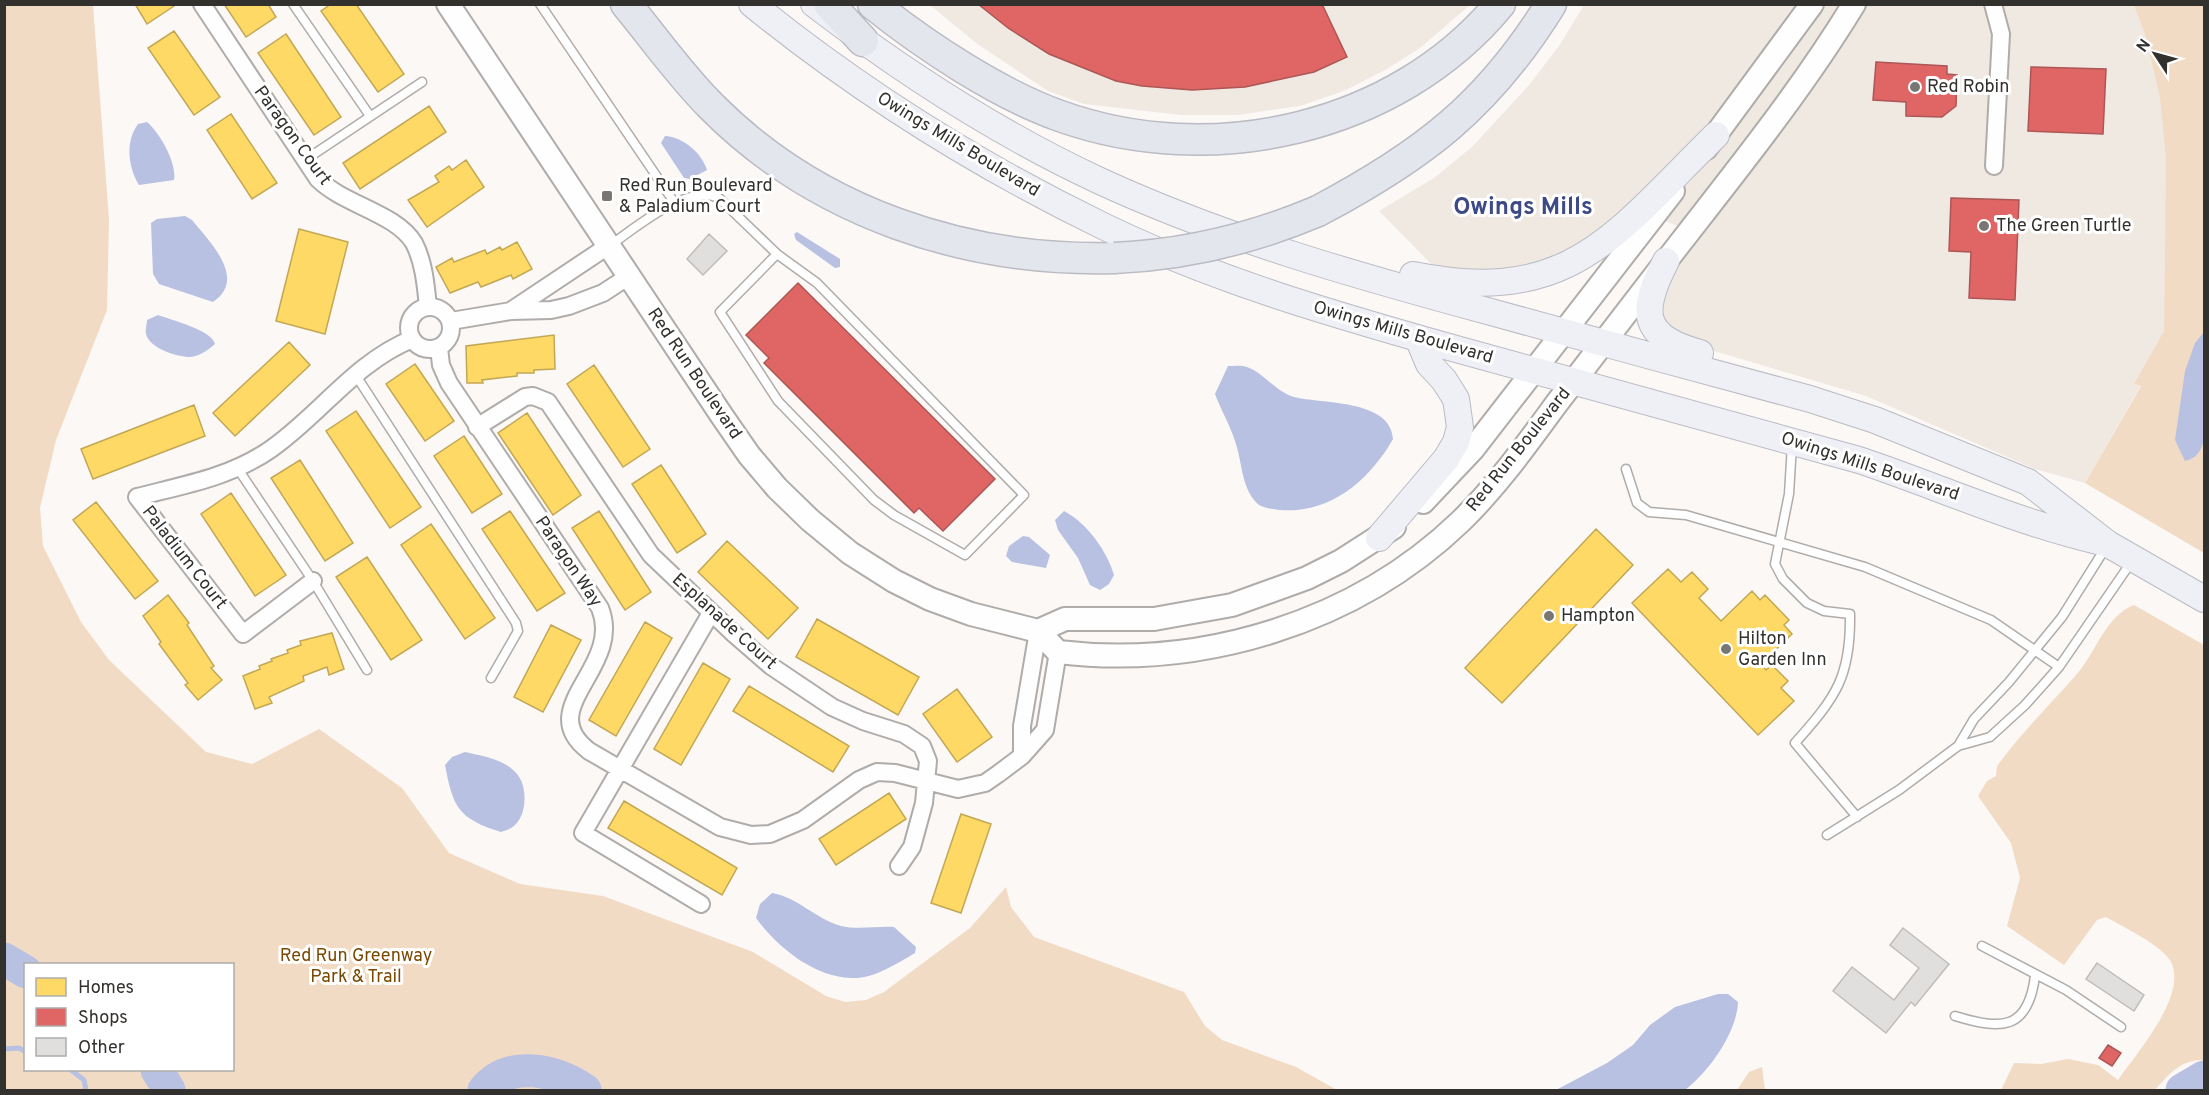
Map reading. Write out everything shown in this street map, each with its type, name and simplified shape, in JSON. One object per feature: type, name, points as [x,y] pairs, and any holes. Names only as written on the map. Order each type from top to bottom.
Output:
[{"type":"highway","points":[[626,4],[691,84],[736,129],[792,171],[842,200],[900,226],[980,248],[1048,258],[1114,258],[1178,253],[1236,241],[1318,211],[1390,172],[1451,125],[1495,82],[1551,4]]},
{"type":"highway","points":[[830,4],[863,41]]},
{"type":"highway","points":[[873,4],[983,78],[1059,116],[1141,136],[1200,140],[1264,136],[1318,123],[1369,104],[1447,55],[1472,34],[1500,4]]},
{"type":"main road","name":"Red Run Boulevard","points":[[448,4],[749,455],[810,520],[849,553],[911,590],[971,614],[1038,631],[1065,619],[1144,620],[1232,605],[1307,578],[1379,538],[1402,520],[1450,474],[1564,332],[1716,135],[1812,4]]},
{"type":"main road","name":"Owings Mills Boulevard","points":[[752,4],[824,61],[912,121],[1056,203],[1127,237],[1231,279],[1418,338],[1792,441],[1920,481],[2051,531],[2108,544]]},
{"type":"main road","name":"Owings Mills Boulevard","points":[[814,4],[863,41],[970,111],[1099,180],[1210,226],[1318,263],[1832,406],[2000,468],[2028,482],[2108,544],[2205,599]]},
{"type":"main road","name":"Red Run Boulevard","points":[[1058,652],[1138,656],[1209,648],[1282,628],[1353,598],[1404,567],[1461,521],[1505,472],[1815,65],[1854,4]]},
{"type":"main road","points":[[1318,263],[1377,267],[1470,284],[1527,280],[1581,259],[1605,242],[1716,135]]},
{"type":"main road","points":[[1666,261],[1656,281],[1649,304],[1653,326],[1667,342],[1889,410],[1968,445],[2000,468]]},
{"type":"main road","points":[[1379,538],[1446,459],[1456,442],[1460,427],[1456,399],[1444,380],[1429,364],[1418,338]]},
{"type":"main road","points":[[1038,631],[1058,652]]},
{"type":"street","name":"Paragon Court","points":[[202,4],[305,160],[327,188],[393,223],[407,234],[419,256],[428,307]]},
{"type":"street","points":[[1993,4],[2001,34],[1994,166]]},
{"type":"street","points":[[511,311],[608,246]]},
{"type":"street","points":[[451,321],[511,311],[551,310],[569,306],[603,292],[628,276]]},
{"type":"street","points":[[428,307],[442,310],[451,321],[450,337],[439,348],[424,349],[412,339],[409,326],[411,319],[422,309],[428,307]]},
{"type":"street","name":"Paladium Court","points":[[313,581],[243,634],[137,497],[238,469],[288,436],[375,357],[412,339]]},
{"type":"street","name":"Paragon Way","points":[[439,348],[444,375],[602,614],[606,633],[604,645],[574,700],[570,713],[570,724],[579,744],[720,828],[751,835],[770,834],[787,828],[859,780],[877,772],[895,773],[927,783],[958,789],[972,787],[998,774],[1022,756]]},
{"type":"street","name":"Esplanade Court","points":[[477,427],[525,397],[533,396],[548,402],[651,555],[753,652],[832,707],[863,721],[915,739],[927,753],[927,783],[917,833],[899,866]]},
{"type":"street","points":[[701,904],[583,833],[711,612]]},
{"type":"street","points":[[1022,756],[1022,726],[1038,631]]},
{"type":"street","points":[[1022,756],[1045,730],[1058,652]]},
{"type":"lane","points":[[293,4],[370,116]]},
{"type":"lane","points":[[540,4],[674,202]]},
{"type":"lane","points":[[305,160],[422,81]]},
{"type":"lane","points":[[608,246],[674,202],[703,195],[719,198],[777,254],[817,283],[1024,495],[965,555],[894,515],[874,500],[778,401],[720,312],[777,254]]},
{"type":"lane","points":[[354,374],[516,623],[518,631],[491,678]]},
{"type":"lane","points":[[1792,441],[1789,494],[1775,564],[1794,592],[1807,603],[1824,611],[1850,614],[1847,667],[1826,709],[1795,743],[1857,817]]},
{"type":"lane","points":[[238,469],[313,581],[367,670]]},
{"type":"lane","points":[[1626,469],[1637,503],[1649,512],[1686,515],[1886,576],[1991,620],[2059,667]]},
{"type":"lane","points":[[1827,835],[1933,767],[1958,746],[1974,719],[2037,650],[2078,593],[2108,544]]},
{"type":"lane","points":[[1958,746],[1990,737],[2025,705],[2059,667],[2134,558]]},
{"type":"lane","points":[[1982,946],[2035,976],[2067,990],[2121,1027]]},
{"type":"lane","points":[[1955,1016],[1991,1024],[2018,1018],[2027,1010],[2035,976]]},
{"type":"shaded area","points":[[930,5],[1470,5],[1420,48],[1387,69],[1344,91],[1300,106],[1238,115],[1181,115],[1084,104],[1048,91],[976,43]]},
{"type":"shaded area","points":[[1584,5],[2191,5],[2204,282],[2191,378],[2150,369],[2085,483],[2035,469],[1866,396],[1690,344],[1668,330],[1659,308],[1663,286],[1697,234],[1631,207],[1571,252],[1513,272],[1441,274],[1379,211],[1434,178],[1473,146],[1529,85],[1559,46]]},
{"type":"green space","name":"Red Run Greenway Park & Trail","points":[[5,4],[93,5],[109,220],[107,310],[56,440],[40,508],[43,546],[81,622],[109,660],[206,752],[252,764],[319,729],[402,788],[449,853],[520,884],[603,896],[753,952],[826,996],[845,1002],[866,1000],[884,992],[970,928],[1006,887],[1011,907],[1034,937],[1184,992],[1205,1026],[1222,1040],[1296,1067],[1337,1090],[5,1090]]},
{"type":"green space","points":[[2134,5],[2204,5],[2204,553],[2085,483],[2141,386],[2134,384],[2164,331],[2166,159],[2160,97],[2145,34]]},
{"type":"green space","points":[[2134,605],[2204,645],[2204,1060],[2182,1065],[2155,1090],[2001,1090],[2014,1063],[2041,1064],[2068,1059],[2098,1065],[2118,1080],[2158,1024],[2172,991],[2174,975],[2171,962],[2166,956],[2151,943],[2106,917],[2097,920],[2064,965],[2007,926],[2020,878],[2011,843],[1978,796],[1987,781],[1996,776],[1997,766],[2006,754],[2083,666],[2108,626],[2124,610]]},
{"type":"green space","points":[[1762,1067],[1765,1090],[1737,1090],[1749,1072]]},
{"type":"water","points":[[147,122],[157,133],[170,157],[174,180],[139,185],[135,178],[130,163],[131,139],[138,124]]},
{"type":"water","points":[[665,136],[678,139],[691,147],[701,158],[707,170],[690,179],[684,178],[661,143]]},
{"type":"water","points":[[185,216],[192,220],[207,238],[222,260],[226,271],[227,282],[223,293],[213,302],[159,284],[153,274],[151,223],[157,219]]},
{"type":"water","points":[[797,232],[840,259],[840,267],[835,268],[796,240],[794,234]]},
{"type":"water","points":[[158,315],[207,334],[215,344],[200,354],[190,357],[164,351],[152,344],[146,334],[147,320]]},
{"type":"water","points":[[2204,332],[2204,440],[2198,454],[2185,461],[2175,440],[2185,371],[2195,343]]},
{"type":"water","points":[[1228,366],[1247,367],[1281,391],[1294,397],[1368,410],[1389,426],[1393,439],[1360,481],[1331,500],[1298,510],[1263,507],[1255,501],[1247,488],[1231,429],[1215,394]]},
{"type":"water","points":[[1064,511],[1088,530],[1101,547],[1111,566],[1114,575],[1109,584],[1100,590],[1090,585],[1078,558],[1058,530],[1055,520]]},
{"type":"water","points":[[1023,536],[1029,537],[1050,555],[1046,568],[1012,562],[1006,556],[1009,546]]},
{"type":"water","points":[[465,752],[506,765],[521,780],[524,808],[518,821],[508,830],[501,832],[476,822],[460,810],[455,802],[445,765],[452,757]]},
{"type":"water","points":[[772,893],[790,899],[841,926],[894,927],[916,947],[915,953],[884,970],[860,978],[837,976],[824,972],[810,966],[786,949],[756,918],[760,904]]},
{"type":"water","points":[[1718,994],[1728,994],[1738,1002],[1733,1026],[1712,1062],[1685,1090],[1556,1090],[1607,1063],[1633,1045],[1650,1025],[1675,1007]]},
{"type":"building: Homes","points":[[135,4],[173,4],[174,6],[147,24]]},
{"type":"building: Homes","points":[[224,4],[268,4],[276,17],[246,37]]},
{"type":"building: Homes","points":[[331,4],[356,4],[404,74],[378,92],[321,11]]},
{"type":"building: Homes","points":[[174,31],[220,97],[194,115],[148,48]]},
{"type":"building: Homes","points":[[286,34],[341,117],[314,135],[258,53]]},
{"type":"building: Homes","points":[[429,106],[446,132],[360,189],[343,163]]},
{"type":"building: Homes","points":[[231,114],[277,183],[252,199],[207,130]]},
{"type":"building: Homes","points":[[466,160],[484,187],[427,227],[408,200],[439,182],[435,176],[449,166],[452,170]]},
{"type":"building: Homes","points":[[299,229],[348,242],[325,334],[276,321]]},
{"type":"building: Homes","points":[[517,242],[532,269],[513,279],[511,275],[481,287],[478,282],[450,293],[436,267],[452,258],[454,262],[485,250],[487,254],[500,247],[502,250]]},
{"type":"building: Homes","points":[[554,335],[555,369],[517,373],[517,376],[482,380],[483,383],[467,383],[466,346]]},
{"type":"building: Homes","points":[[289,342],[310,365],[235,436],[213,413]]},
{"type":"building: Homes","points":[[415,364],[454,421],[425,441],[386,384]]},
{"type":"building: Homes","points":[[594,365],[650,449],[623,467],[567,384]]},
{"type":"building: Homes","points":[[194,405],[205,436],[93,479],[81,449]]},
{"type":"building: Homes","points":[[356,411],[421,507],[390,528],[326,431]]},
{"type":"building: Homes","points":[[527,413],[581,495],[553,515],[498,433]]},
{"type":"building: Homes","points":[[464,436],[502,494],[472,513],[434,456]]},
{"type":"building: Homes","points":[[300,460],[353,543],[325,561],[271,478]]},
{"type":"building: Homes","points":[[661,465],[706,534],[677,553],[632,484]]},
{"type":"building: Homes","points":[[231,493],[286,575],[255,596],[201,514]]},
{"type":"building: Homes","points":[[96,502],[158,581],[135,599],[73,520]]},
{"type":"building: Homes","points":[[510,511],[565,593],[537,611],[482,529]]},
{"type":"building: Homes","points":[[599,511],[651,592],[625,610],[572,528]]},
{"type":"building: Homes","points":[[431,524],[495,618],[465,639],[401,545]]},
{"type":"building: Homes","name":"Hampton","points":[[1596,529],[1633,565],[1502,703],[1465,668]]},
{"type":"building: Homes","points":[[727,541],[798,608],[768,639],[698,572]]},
{"type":"building: Homes","points":[[367,557],[422,640],[391,660],[336,577]]},
{"type":"building: Homes","name":"Hilton Garden Inn","points":[[1668,569],[1681,582],[1692,572],[1708,589],[1699,598],[1721,621],[1752,591],[1760,600],[1765,595],[1789,620],[1784,625],[1792,634],[1761,664],[1766,670],[1772,665],[1788,681],[1781,688],[1794,701],[1758,735],[1632,603]]},
{"type":"building: Homes","points":[[168,595],[189,623],[187,625],[214,666],[211,668],[222,680],[198,700],[185,685],[188,683],[159,644],[161,642],[143,616]]},
{"type":"building: Homes","points":[[817,619],[919,677],[898,715],[796,657]]},
{"type":"building: Homes","points":[[645,622],[672,638],[616,736],[589,720]]},
{"type":"building: Homes","points":[[551,625],[581,640],[543,712],[514,697]]},
{"type":"building: Homes","points":[[332,633],[344,669],[329,675],[327,667],[303,676],[304,681],[269,697],[272,703],[255,709],[243,676],[260,669],[259,666],[272,661],[271,659],[288,653],[287,650],[301,645],[300,641]]},
{"type":"building: Homes","points":[[703,663],[730,679],[681,765],[654,749]]},
{"type":"building: Homes","points":[[749,686],[849,746],[833,772],[733,711]]},
{"type":"building: Homes","points":[[957,689],[992,737],[957,762],[923,714]]},
{"type":"building: Homes","points":[[889,793],[906,819],[836,865],[819,839]]},
{"type":"building: Homes","points":[[624,801],[737,868],[722,895],[608,828]]},
{"type":"building: Homes","points":[[961,814],[991,824],[961,913],[931,903]]},
{"type":"building: Shops","points":[[978,4],[1322,4],[1347,57],[1314,72],[1245,87],[1192,90],[1142,86],[1116,81],[1049,54],[1008,28]]},
{"type":"building: Shops","name":"Red Robin","points":[[1876,62],[1947,66],[1947,74],[1957,75],[1956,106],[1942,117],[1906,116],[1906,102],[1873,100]]},
{"type":"building: Shops","points":[[2031,67],[2106,69],[2103,134],[2028,131]]},
{"type":"building: Shops","name":"The Green Turtle","points":[[1951,198],[2019,200],[2015,300],[1969,298],[1971,252],[1949,251]]},
{"type":"building: Shops","points":[[798,283],[995,479],[943,531],[919,508],[914,513],[764,363],[769,358],[746,335]]},
{"type":"building: Shops","points":[[2108,1045],[2121,1053],[2112,1066],[2099,1058]]},
{"type":"building: Other","points":[[709,234],[727,251],[703,275],[687,259]]},
{"type":"building: Other","points":[[1903,928],[1949,964],[1915,1006],[1911,1002],[1886,1033],[1833,991],[1852,967],[1894,1000],[1919,968],[1890,945]]},
{"type":"building: Other","points":[[2097,963],[2144,995],[2134,1011],[2086,979]]},
{"type":"waterway","points":[[4,959],[24,971]]},
{"type":"waterway","points":[[4,1049],[19,1048],[24,1051]]},
{"type":"waterway","points":[[72,1071],[84,1080],[86,1090]]},
{"type":"waterway","points":[[158,1071],[169,1090]]},
{"type":"waterway","points":[[484,1090],[495,1080],[520,1071],[547,1073],[561,1077],[585,1090]]},
{"type":"waterway","points":[[2182,1090],[2204,1077]]},
{"type":"place","name":"Red Robin","points":[[1915,87]]},
{"type":"place","name":"Red Run Boulevard & Paladium Court","points":[[607,196]]},
{"type":"place","name":"The Green Turtle","points":[[1984,226]]},
{"type":"place","name":"Hampton","points":[[1549,616]]},
{"type":"place","name":"Hilton Garden Inn","points":[[1726,649]]},
{"type":"district","name":"Owings Mills","points":[[1523,208]]}]
